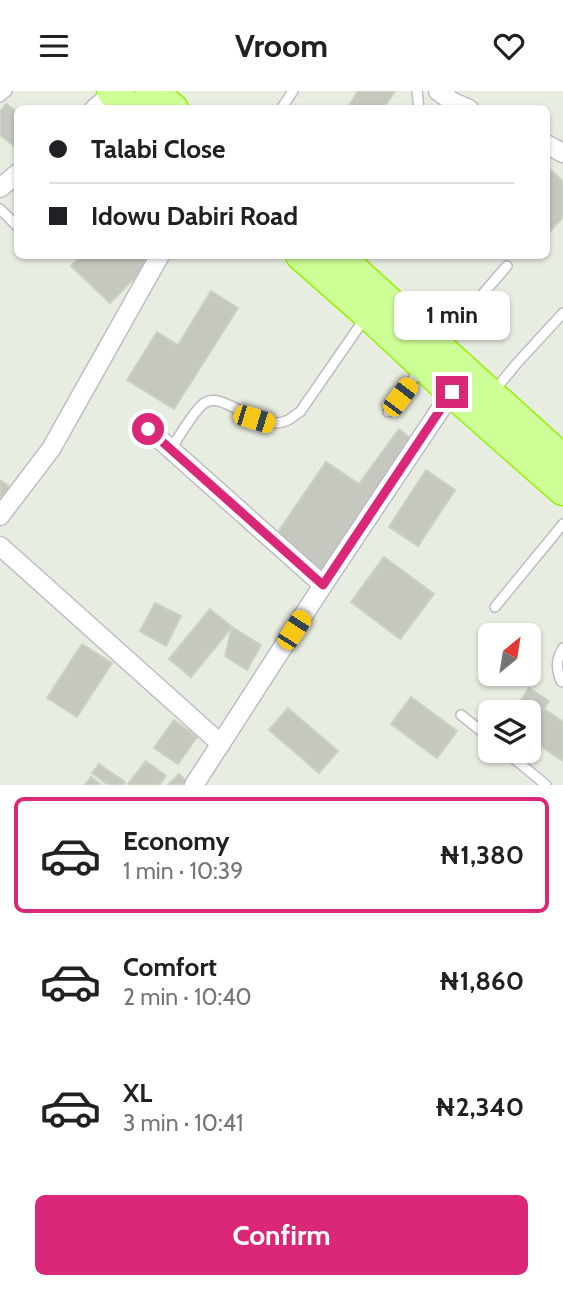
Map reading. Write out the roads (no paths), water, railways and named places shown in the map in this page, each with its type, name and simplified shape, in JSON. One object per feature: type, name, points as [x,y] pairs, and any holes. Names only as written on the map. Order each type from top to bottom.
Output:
[{"type":"highway","points":[[306,259],[368,314],[491,395],[563,460]]},
{"type":"highway","points":[[341,259],[430,356],[452,392],[563,491]]},
{"type":"street","points":[[438,91],[460,105]]},
{"type":"street","points":[[0,188],[14,176]]},
{"type":"street","points":[[0,516],[51,449],[158,259]]},
{"type":"street","points":[[194,785],[452,392]]},
{"type":"street","points":[[148,429],[323,585]]},
{"type":"street","points":[[0,545],[221,744]]},
{"type":"lane","points":[[0,97],[7,91]]},
{"type":"lane","points":[[0,209],[14,223]]},
{"type":"lane","points":[[388,412],[430,356],[507,267]]},
{"type":"lane","points":[[491,395],[563,313]]},
{"type":"lane","points":[[171,449],[201,406],[208,401],[219,401],[254,419],[269,423],[286,421],[300,412],[368,314]]},
{"type":"lane","points":[[495,607],[563,523]]},
{"type":"lane","points":[[563,648],[557,665],[563,682]]},
{"type":"lane","points":[[461,715],[478,728]]},
{"type":"lane","points":[[519,763],[546,785]]}]
